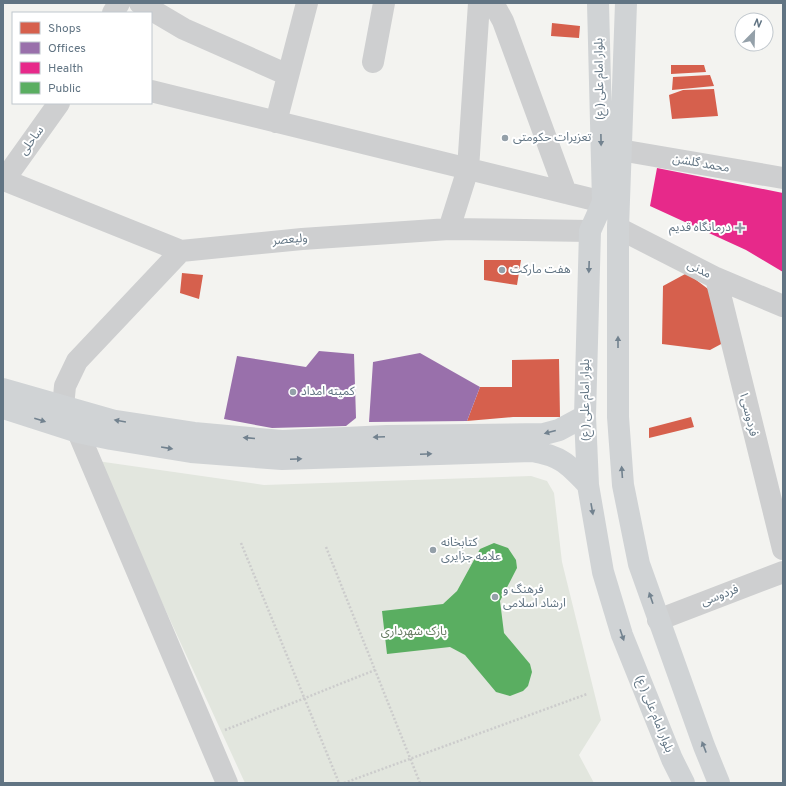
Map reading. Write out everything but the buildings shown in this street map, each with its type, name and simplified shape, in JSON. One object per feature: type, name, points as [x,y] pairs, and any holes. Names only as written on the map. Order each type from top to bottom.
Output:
[{"type":"main road","name":"بلوار امام علی ( ع)","points":[[598,3],[603,202],[590,231],[585,416],[588,485],[603,572],[622,635],[672,759],[684,783]]},
{"type":"main road","name":"بلوار امام علی ( ع)","points":[[626,3],[618,228],[618,417],[623,485],[639,564],[704,746],[719,783]]},
{"type":"main road","points":[[3,389],[115,421],[186,432],[282,440],[387,436],[533,435],[559,430],[585,416]]},
{"type":"main road","points":[[3,408],[78,432],[192,452],[282,459],[532,451],[552,454],[572,468],[588,485]]},
{"type":"street","points":[[114,12],[119,3]]},
{"type":"street","points":[[140,3],[184,29],[288,75]]},
{"type":"street","points":[[276,122],[307,3]]},
{"type":"street","points":[[372,62],[384,3]]},
{"type":"street","points":[[449,230],[468,169],[479,3]]},
{"type":"street","points":[[493,3],[503,20],[566,193]]},
{"type":"street","points":[[152,91],[603,202]]},
{"type":"street","name":"ساحلی","points":[[4,180],[58,104]]},
{"type":"street","name":"محمد گلشن","points":[[620,150],[783,178]]},
{"type":"street","name":"ولیعصر","points":[[4,180],[181,251],[302,239],[449,230],[590,231]]},
{"type":"street","name":"مدنی","points":[[618,228],[716,278],[783,306]]},
{"type":"street","points":[[181,251],[77,361],[65,386],[63,407],[78,432],[206,737],[227,783]]},
{"type":"street","name":"فردوسی۱","points":[[716,278],[783,550]]},
{"type":"street","name":"فردوسی","points":[[658,620],[783,572]]},
{"type":"path","points":[[241,543],[339,783]]},
{"type":"path","points":[[326,546],[420,783]]},
{"type":"path","points":[[206,737],[375,670]]},
{"type":"path","points":[[344,783],[587,694]]},
{"type":"green space","name":"پارک شهرداری","points":[[97,461],[264,485],[531,476],[547,481],[554,493],[562,562],[601,720],[579,755],[594,783],[245,783]]},
{"type":"place","name":"تعزیرات حکومتی","points":[[505,138]]},
{"type":"place","name":"درمانگاه قدیم","points":[[740,228]]},
{"type":"place","name":"هفت مارکت","points":[[502,270]]},
{"type":"place","name":"کمیته امداد","points":[[293,392]]},
{"type":"place","name":"کتابخانه علامه جزایری","points":[[433,550]]},
{"type":"place","name":"فرهنگ و ارشاد اسلامی","points":[[495,597]]}]
